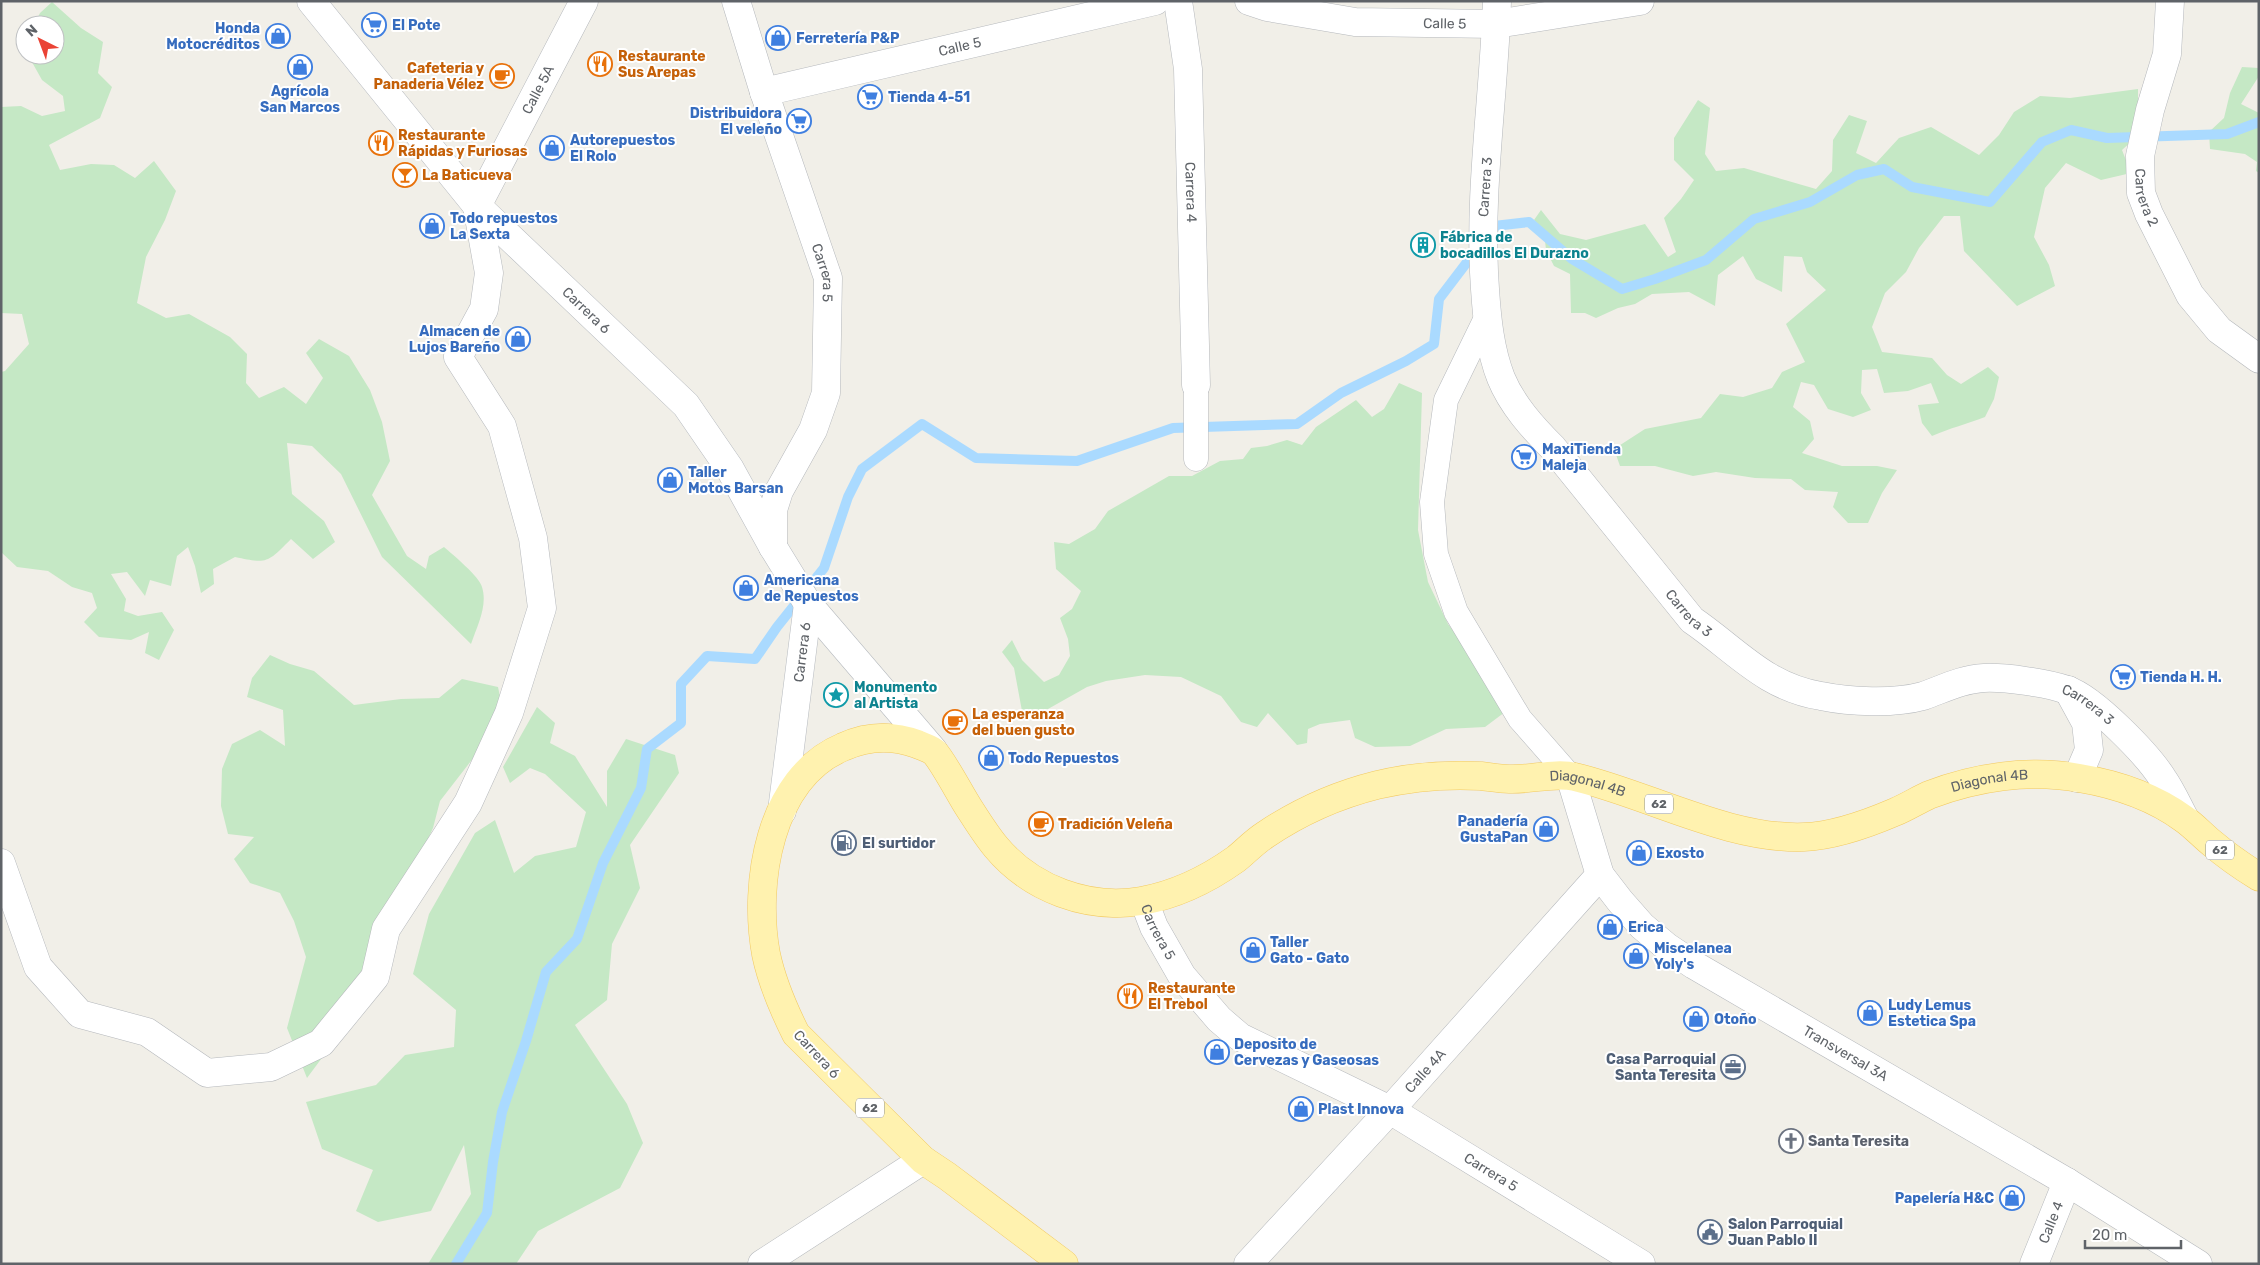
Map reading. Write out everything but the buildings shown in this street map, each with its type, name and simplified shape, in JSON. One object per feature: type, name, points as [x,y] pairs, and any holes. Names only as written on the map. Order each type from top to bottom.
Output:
[{"type":"main road","name":"62","points":[[782,811],[798,781],[823,756],[838,748],[871,738],[888,738],[906,740],[933,750]]},
{"type":"main road","name":"Carrera 5","points":[[933,750],[985,834],[999,851],[1034,880],[1055,891],[1084,899],[1121,903],[1144,901]]},
{"type":"main road","name":"Diagonal 4B","points":[[1144,901],[1194,884],[1218,871],[1258,839],[1286,821],[1347,794],[1379,785],[1446,776],[1512,780],[1570,776],[1717,823],[1780,837],[1810,837],[1837,832],[1897,811],[1924,797],[1954,787],[1984,779],[2031,775],[2078,778],[2138,794],[2185,819]]},
{"type":"main road","name":"Carrera 6","points":[[782,811],[772,838],[765,866],[762,924],[773,981],[782,1008],[796,1034],[923,1160],[1064,1264]]},
{"type":"main road","name":"Carrera 3","points":[[2185,819],[2216,846],[2259,877]]},
{"type":"street","name":"Carrera 6","points":[[311,1],[477,206],[686,405],[730,469],[773,547],[808,604],[782,811]]},
{"type":"street","name":"Calle 5A","points":[[477,206],[584,1]]},
{"type":"street","name":"Carrera 5","points":[[736,1],[764,92],[828,278],[826,393],[813,430],[779,491],[772,510],[773,547]]},
{"type":"street","name":"Calle 5","points":[[764,92],[1155,1]]},
{"type":"street","name":"Carrera 4","points":[[1178,1],[1188,69],[1196,385]]},
{"type":"street","name":"Calle 5","points":[[1250,1],[1268,7],[1355,22],[1640,1]]},
{"type":"street","name":"Carrera 2","points":[[2170,1],[2167,54],[2150,110],[2140,156],[2141,193],[2149,214],[2190,295],[2219,330],[2259,359]]},
{"type":"street","name":"Carrera 3","points":[[1497,13],[1483,206],[1482,252],[1486,316],[1501,379],[1532,428],[1553,448],[1692,620],[1718,637],[1748,665],[1775,682],[1820,696],[1897,700],[1922,696],[1952,684],[1984,678],[2011,679],[2068,690],[2110,719],[2130,740],[2163,778],[2185,819]]},
{"type":"street","points":[[1,864],[38,967],[80,1014],[147,1032],[207,1073],[271,1067],[321,1043],[375,977],[386,929],[468,803],[508,712],[542,608],[533,538],[502,426],[458,357],[484,309],[489,273],[477,206]]},
{"type":"street","points":[[1486,316],[1446,400],[1432,502],[1436,554],[1456,612],[1520,720],[1570,776]]},
{"type":"street","points":[[1196,385],[1196,459]]},
{"type":"street","name":"Carrera 5","points":[[808,604],[933,750]]},
{"type":"street","points":[[2068,690],[2086,723],[2089,750],[2078,778]]},
{"type":"street","name":"Transversal 3A","points":[[1570,776],[1600,874],[1642,926],[1667,947],[1694,965],[2067,1182],[2198,1264]]},
{"type":"street","name":"Calle 4A","points":[[1248,1264],[1390,1110],[1600,874]]},
{"type":"street","name":"Carrera 5","points":[[1144,901],[1154,927],[1182,976],[1219,1019],[1240,1038],[1390,1110],[1641,1264]]},
{"type":"street","points":[[762,1264],[923,1160]]},
{"type":"street","name":"Calle 4","points":[[2034,1264],[2067,1182]]},
{"type":"green space","points":[[52,2],[81,28],[103,42],[98,73],[112,87],[100,118],[49,145],[60,170],[91,164],[114,165],[135,178],[154,161],[176,191],[165,220],[146,257],[137,303],[166,318],[189,314],[230,337],[247,354],[246,383],[259,398],[284,387],[306,404],[323,378],[306,353],[319,339],[349,356],[370,390],[382,422],[390,461],[372,495],[407,556],[426,569],[429,556],[444,547],[480,583],[484,601],[483,609],[471,644],[382,557],[341,474],[312,446],[287,443],[292,494],[324,521],[335,542],[313,559],[291,539],[277,553],[266,560],[254,561],[235,557],[213,569],[214,584],[201,593],[195,566],[188,547],[177,556],[171,586],[150,580],[145,596],[127,572],[111,574],[126,599],[124,611],[138,616],[162,612],[174,630],[159,660],[145,653],[149,632],[131,640],[99,637],[84,622],[97,608],[92,593],[72,587],[48,571],[17,567],[1,552],[1,372],[5,371],[29,344],[22,314],[1,313],[1,107],[21,106],[42,116],[65,111],[63,96],[42,80],[34,65],[65,65],[65,15],[39,15]]},
{"type":"green space","points":[[2242,67],[2259,68],[2259,76],[2241,104],[2259,113],[2259,173],[2256,171],[2257,162],[2245,154],[2210,149],[2209,132],[2224,118],[2230,93]]},
{"type":"green space","points":[[2138,89],[2138,121],[2134,139],[2122,150],[2131,173],[2101,180],[2066,163],[2045,188],[2034,237],[2049,265],[2055,286],[2017,306],[1964,251],[1960,216],[1944,216],[1919,248],[1906,272],[1885,293],[1872,327],[1882,352],[1932,358],[1947,375],[1961,384],[1988,367],[1999,377],[1994,399],[1985,417],[1932,436],[1922,423],[1918,405],[1939,403],[1931,383],[1908,391],[1884,393],[1877,369],[1862,370],[1861,393],[1871,410],[1853,417],[1828,409],[1814,385],[1801,382],[1793,407],[1810,421],[1814,439],[1802,453],[1842,466],[1877,466],[1897,470],[1882,493],[1868,523],[1848,523],[1833,507],[1838,492],[1805,490],[1791,479],[1755,478],[1716,472],[1693,476],[1655,466],[1620,466],[1614,449],[1645,429],[1701,418],[1720,394],[1743,397],[1772,388],[1782,372],[1805,362],[1786,324],[1826,290],[1807,272],[1802,257],[1784,256],[1782,292],[1756,279],[1743,256],[1718,275],[1715,306],[1689,292],[1652,294],[1635,304],[1618,308],[1596,318],[1585,313],[1571,313],[1570,274],[1554,266],[1546,250],[1544,231],[1534,220],[1541,210],[1560,234],[1586,240],[1645,224],[1668,257],[1676,252],[1664,218],[1681,199],[1694,180],[1674,160],[1674,138],[1698,100],[1710,108],[1705,154],[1716,171],[1744,168],[1816,189],[1832,171],[1833,140],[1849,115],[1867,121],[1856,153],[1876,163],[1899,138],[1931,127],[1979,155],[1999,135],[2014,112],[2040,96],[2070,98]]},
{"type":"green space","points":[[1399,383],[1422,393],[1418,530],[1428,582],[1448,624],[1482,668],[1505,712],[1485,727],[1446,729],[1410,746],[1375,747],[1355,738],[1350,720],[1320,724],[1308,729],[1307,743],[1297,745],[1268,713],[1257,727],[1241,722],[1221,696],[1181,677],[1145,675],[1106,681],[1087,687],[1048,709],[1022,711],[1014,668],[1002,652],[1012,640],[1022,660],[1044,682],[1059,675],[1070,656],[1068,639],[1060,618],[1072,609],[1081,591],[1056,569],[1054,542],[1069,544],[1095,529],[1108,511],[1169,476],[1192,476],[1220,461],[1243,459],[1251,448],[1267,446],[1287,440],[1302,445],[1316,427],[1356,400],[1372,417],[1384,409]]},
{"type":"green space","points":[[270,655],[290,664],[314,671],[354,705],[401,699],[439,698],[462,679],[498,687],[503,711],[481,748],[440,801],[433,828],[333,1043],[307,1078],[287,1028],[306,957],[294,921],[280,893],[250,883],[234,859],[254,837],[228,834],[221,806],[222,769],[232,744],[260,730],[285,746],[283,710],[247,697],[252,678]]},
{"type":"green space","points":[[537,707],[555,723],[550,743],[575,756],[607,807],[607,771],[626,739],[675,755],[679,773],[630,845],[640,888],[612,944],[607,1000],[575,1025],[627,1104],[643,1143],[620,1188],[538,1231],[516,1264],[428,1264],[471,1194],[464,1145],[431,1211],[378,1222],[356,1211],[373,1170],[322,1149],[306,1102],[376,1085],[405,1055],[454,1047],[456,1010],[413,974],[429,914],[475,833],[495,820],[514,873],[535,856],[576,847],[586,812],[545,774],[530,768],[510,783],[503,767]]},
{"type":"waterway","points":[[1489,233],[1494,226],[1529,222],[1572,259],[1622,289],[1706,260],[1754,219],[1810,202],[1857,175],[1884,169],[1912,187],[1990,202],[2042,142],[2071,130],[2107,138],[2227,134],[2259,122]]},
{"type":"waterway","points":[[456,1264],[487,1213],[493,1162],[502,1112],[526,1041],[546,972],[577,939],[603,863],[641,788],[647,749],[681,723],[681,684],[707,656],[755,659],[777,627],[824,568],[848,497],[862,469],[922,424],[976,458],[1077,461],[1173,428],[1297,424],[1341,393],[1406,361],[1434,344],[1439,299],[1477,249]]},
{"type":"place","name":"El Pote","points":[[374,25]]},
{"type":"place","name":"Honda Motocréditos","points":[[278,36]]},
{"type":"place","name":"Ferretería P&P","points":[[778,38]]},
{"type":"place","name":"Restaurante Sus Arepas","points":[[600,64]]},
{"type":"place","name":"Agrícola San Marcos","points":[[300,67]]},
{"type":"place","name":"Cafeteria y Panaderia Vélez","points":[[502,76]]},
{"type":"place","name":"Tienda 4-51","points":[[870,97]]},
{"type":"place","name":"Distribuidora El veleño","points":[[799,121]]},
{"type":"place","name":"Restaurante Rápidas y Furiosas","points":[[381,143]]},
{"type":"place","name":"Autorepuestos El Rolo","points":[[552,148]]},
{"type":"place","name":"La Baticueva","points":[[405,175]]},
{"type":"place","name":"Todo repuestos La Sexta","points":[[432,226]]},
{"type":"place","name":"Fábrica de bocadillos El Durazno","points":[[1423,245]]},
{"type":"place","name":"Almacen de Lujos Bareño","points":[[518,339]]},
{"type":"place","name":"MaxiTienda Maleja","points":[[1524,457]]},
{"type":"place","name":"Taller Motos Barsan","points":[[670,480]]},
{"type":"place","name":"Americana de Repuestos","points":[[746,588]]},
{"type":"place","name":"Tienda H. H.","points":[[2123,677]]},
{"type":"place","name":"Monumento al Artista","points":[[836,695]]},
{"type":"place","name":"La esperanza del buen gusto","points":[[955,722]]},
{"type":"place","name":"Todo Repuestos","points":[[991,758]]},
{"type":"place","name":"Tradición Veleña","points":[[1041,824]]},
{"type":"place","name":"Panadería GustaPan","points":[[1546,829]]},
{"type":"place","name":"El surtidor","points":[[844,843]]},
{"type":"place","name":"Exosto","points":[[1639,853]]},
{"type":"place","name":"Erica","points":[[1610,927]]},
{"type":"place","name":"Taller Gato - Gato","points":[[1253,950]]},
{"type":"place","name":"Miscelanea Yoly's","points":[[1636,956]]},
{"type":"place","name":"Restaurante El Trebol","points":[[1130,996]]},
{"type":"place","name":"Ludy Lemus Estetica Spa","points":[[1870,1013]]},
{"type":"place","name":"Otoño","points":[[1696,1019]]},
{"type":"place","name":"Deposito de Cervezas y Gaseosas","points":[[1217,1052]]},
{"type":"place","name":"Casa Parroquial Santa Teresita","points":[[1733,1067]]},
{"type":"place","name":"Plast Innova","points":[[1301,1109]]},
{"type":"place","name":"Santa Teresita","points":[[1791,1141]]},
{"type":"place","name":"Papelería H&C","points":[[2012,1198]]},
{"type":"place","name":"Salon Parroquial Juan Pablo II","points":[[1710,1232]]}]
